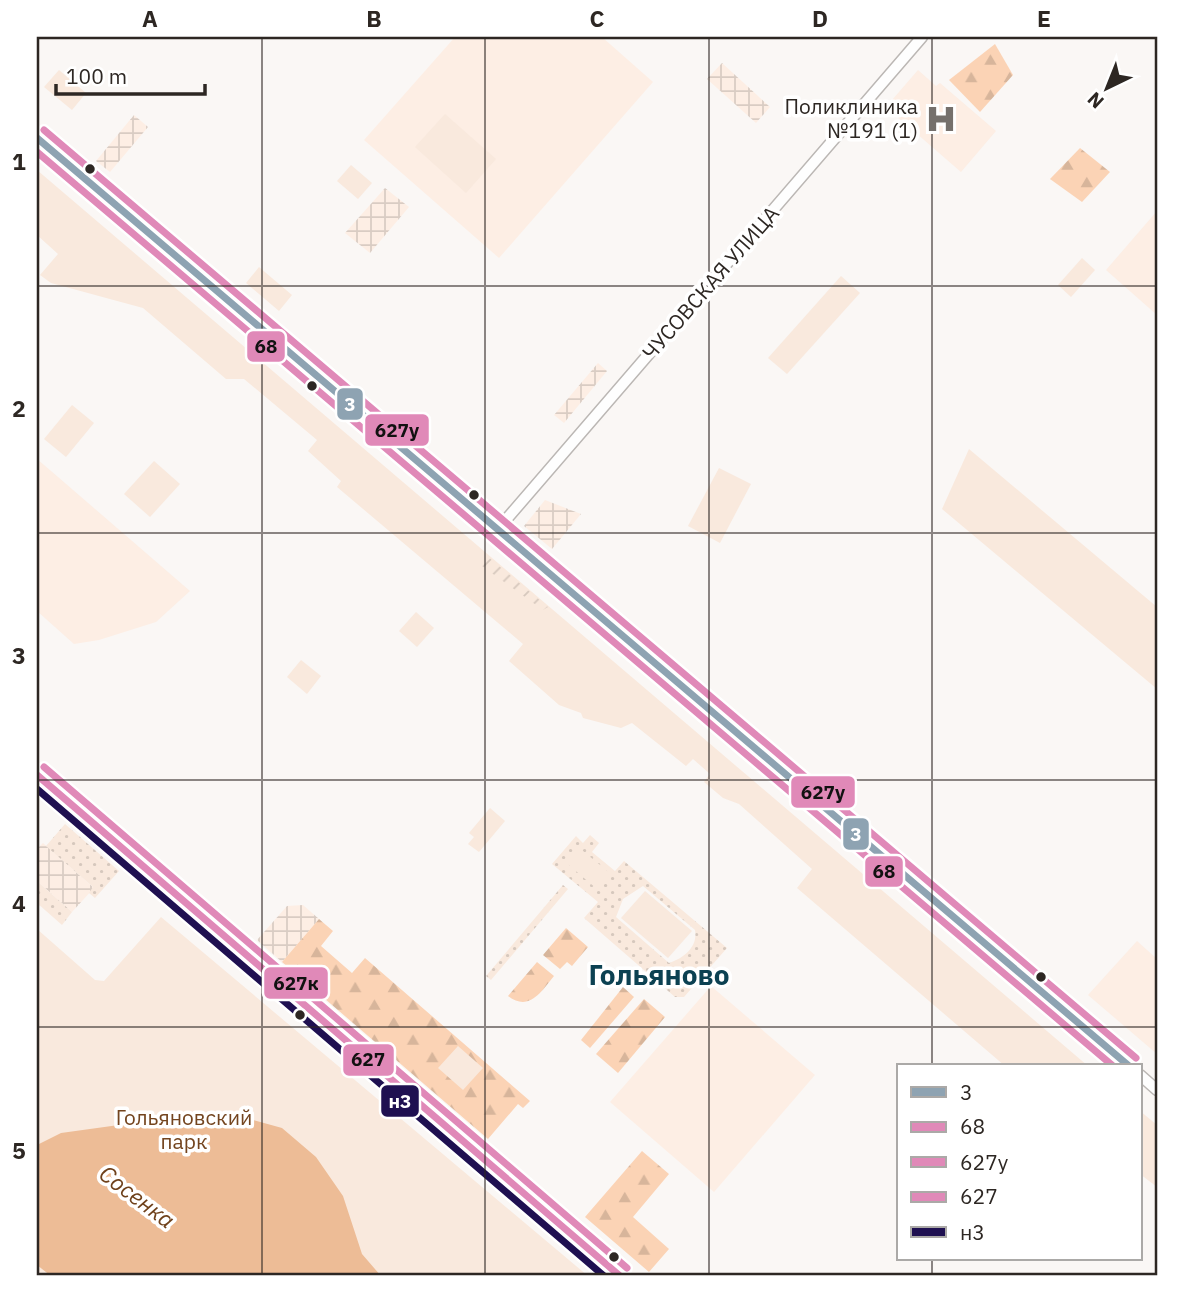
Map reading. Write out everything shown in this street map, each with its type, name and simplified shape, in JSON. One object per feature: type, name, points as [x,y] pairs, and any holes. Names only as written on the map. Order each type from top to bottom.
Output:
[{"type":"street","name":"ЧУСОВСКАЯ УЛИЦА","points":[[498,530],[922,37]]},
{"type":"street","points":[[37,138],[1127,1064]]},
{"type":"street","points":[[37,775],[620,1276]]},
{"type":"street","points":[[1142,1077],[1157,1090]]},
{"type":"shaded area","points":[[455,37],[602,37],[653,82],[499,258],[364,140]]},
{"type":"shaded area","points":[[722,63],[770,107],[756,123],[707,79]]},
{"type":"shaded area","name":"Поликлиника №191 (1)","points":[[918,70],[936,86],[940,83],[996,131],[961,172],[886,107]]},
{"type":"shaded area","points":[[134,115],[148,127],[110,172],[96,161]]},
{"type":"shaded area","points":[[385,188],[409,207],[370,253],[345,233]]},
{"type":"shaded area","points":[[1157,211],[1157,315],[1106,270]]},
{"type":"shaded area","points":[[598,363],[607,371],[564,423],[554,415]]},
{"type":"shaded area","points":[[37,459],[190,591],[156,622],[99,640],[74,644],[37,611]]},
{"type":"shaded area","points":[[545,500],[581,514],[552,549],[524,526]]},
{"type":"shaded area","points":[[43,843],[94,888],[72,912],[37,881],[37,849]]},
{"type":"shaded area","points":[[303,905],[319,919],[282,962],[257,940],[287,906]]},
{"type":"shaded area","points":[[1137,941],[1157,959],[1157,1054],[1088,995]]},
{"type":"shaded area","points":[[711,986],[815,1075],[714,1192],[610,1102]]},
{"type":"green space","points":[[995,44],[1013,75],[980,112],[949,80]]},
{"type":"green space","points":[[59,70],[86,93],[72,110],[44,87]]},
{"type":"green space","points":[[445,114],[496,159],[466,193],[415,147]]},
{"type":"green space","points":[[1080,148],[1110,172],[1082,202],[1050,179]]},
{"type":"green space","points":[[351,165],[372,183],[358,199],[337,181]]},
{"type":"green space","points":[[37,170],[1086,1064],[1003,1064],[797,888],[812,869],[739,804],[723,798],[704,782],[710,774],[693,759],[686,766],[632,723],[621,728],[583,718],[581,713],[559,705],[509,661],[523,644],[337,487],[341,481],[308,451],[317,440],[244,379],[226,379],[143,308],[51,283],[40,275],[58,254],[37,235]]},
{"type":"green space","points":[[1082,258],[1095,270],[1071,297],[1058,285]]},
{"type":"green space","points":[[259,267],[292,295],[279,311],[246,283]]},
{"type":"green space","points":[[841,276],[860,293],[787,374],[768,358]]},
{"type":"green space","points":[[72,405],[94,423],[66,457],[44,439]]},
{"type":"green space","points":[[969,449],[1157,607],[1157,689],[942,509]]},
{"type":"green space","points":[[154,461],[180,484],[150,517],[124,494]]},
{"type":"green space","points":[[719,468],[751,484],[720,543],[688,526]]},
{"type":"green space","points":[[487,556],[548,607],[543,610],[482,566]]},
{"type":"green space","points":[[416,612],[434,628],[417,647],[399,631]]},
{"type":"green space","points":[[301,660],[321,676],[307,694],[287,677]]},
{"type":"green space","points":[[490,808],[505,821],[479,852],[468,844],[474,837],[469,833]]},
{"type":"green space","points":[[65,824],[119,871],[95,898],[89,893],[93,887],[46,846]]},
{"type":"green space","points":[[590,835],[599,843],[592,852],[615,871],[624,861],[727,948],[684,997],[675,997],[584,918],[598,902],[552,864],[576,836],[583,843]],"holes":[[[643,886],[695,930],[694,942],[689,951],[669,963],[616,917],[623,899]]]},
{"type":"green space","points":[[578,847],[610,873],[597,889],[565,862]]},
{"type":"green space","points":[[37,881],[72,912],[62,925],[37,903]]},
{"type":"green space","points":[[563,885],[568,889],[491,980],[486,976]]},
{"type":"green space","points":[[645,891],[692,931],[668,958],[621,918]]},
{"type":"green space","name":"Гольяновcкий парк","points":[[161,917],[588,1276],[37,1276],[37,929],[95,980],[104,981]]},
{"type":"green space","points":[[319,919],[333,931],[321,946],[352,973],[365,958],[530,1101],[523,1108],[518,1104],[488,1139],[282,962]]},
{"type":"green space","points":[[566,928],[588,947],[572,966],[567,962],[560,969],[543,955]]},
{"type":"green space","points":[[537,962],[554,976],[544,988],[528,1001],[522,1002],[508,996]]},
{"type":"green space","points":[[623,987],[634,997],[590,1048],[581,1040]]},
{"type":"green space","points":[[644,999],[665,1017],[618,1073],[596,1054]]},
{"type":"green space","points":[[458,1046],[483,1068],[463,1090],[438,1068]]},
{"type":"green space","points":[[1142,1113],[1157,1125],[1157,1187],[1142,1176]]},
{"type":"green space","points":[[642,1151],[669,1174],[633,1217],[669,1249],[649,1272],[585,1217]]},
{"type":"water","name":"Сосенка","points":[[220,1111],[282,1128],[316,1157],[343,1196],[362,1254],[381,1276],[51,1276],[37,1265],[37,1145],[61,1133]]},
{"type":"transit line","name":"627у","points":[[44,130],[1136,1058]]},
{"type":"transit line","name":"3","points":[[37,138],[1127,1064]]},
{"type":"transit line","name":"68","points":[[37,152],[1111,1064]]},
{"type":"transit line","name":"627к","points":[[44,767],[627,1268]]},
{"type":"transit line","name":"627","points":[[37,775],[620,1276]]},
{"type":"transit line","name":"н3","points":[[37,789],[604,1276]]},
{"type":"place","name":"Поликлиника №191 (1)","points":[[941,119]]},
{"type":"district","name":"Гольяново","points":[[659,975]]}]
